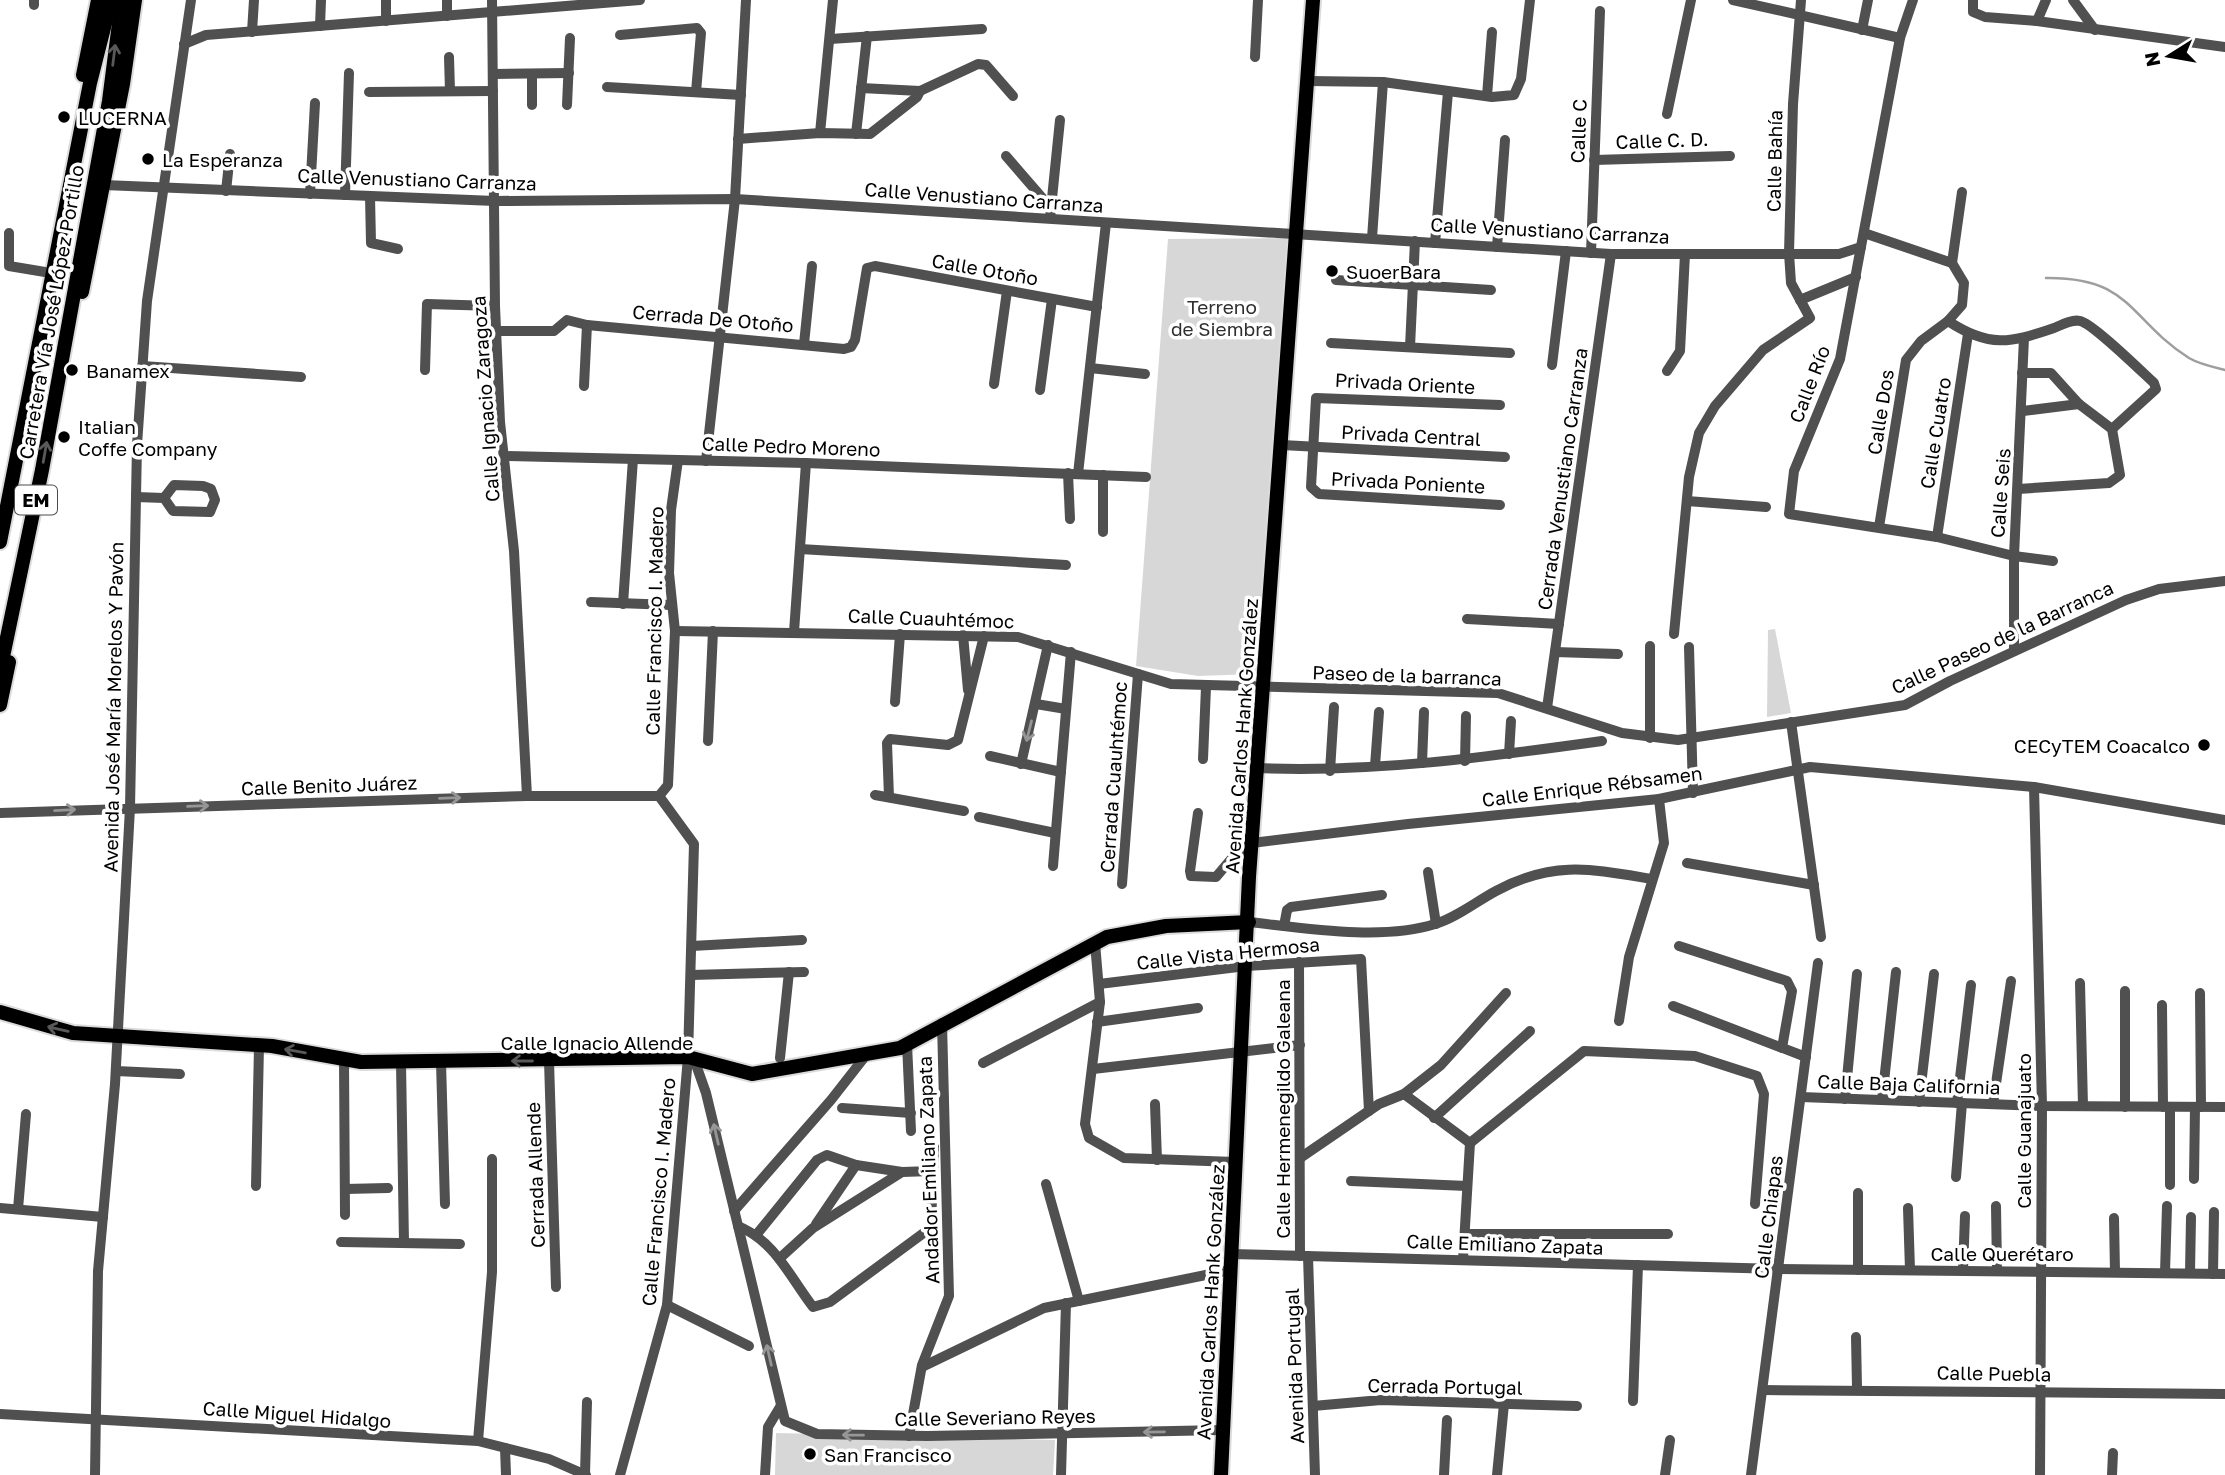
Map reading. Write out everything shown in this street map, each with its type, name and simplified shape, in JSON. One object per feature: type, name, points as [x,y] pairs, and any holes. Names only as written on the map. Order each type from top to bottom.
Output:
[{"type":"main road","points":[[30,383],[45,271],[98,0]]},
{"type":"main road","name":"Carretera Vía José López Portillo","points":[[0,542],[90,83],[111,0]]},
{"type":"main road","name":"Carretera Vía José López Portillo","points":[[0,671],[109,101],[122,0]]},
{"type":"main road","points":[[52,409],[76,319],[104,185],[135,0]]},
{"type":"main road","name":"Avenida Carlos Hank González","points":[[1222,1475],[1222,1430],[1252,843],[1313,0]]},
{"type":"main road","points":[[0,705],[16,626],[17,591]]},
{"type":"main road","name":"Calle Ignacio Allende","points":[[0,1012],[74,1033],[259,1046],[344,1059],[401,1063],[691,1058],[752,1074],[901,1048],[942,1023],[1107,937],[1166,926],[1249,922]]},
{"type":"street","name":"Avenida José María Morelos Y Pavón","points":[[95,1417],[98,1272],[116,1072],[130,808],[136,496],[142,366],[147,301],[191,0]]},
{"type":"street","points":[[252,32],[254,0]]},
{"type":"street","points":[[320,26],[321,0]]},
{"type":"street","points":[[386,0],[386,21]]},
{"type":"street","points":[[447,0],[447,16]]},
{"type":"street","name":"Calle Ignacio Zaragoza","points":[[492,0],[496,331],[504,456],[514,551],[527,796]]},
{"type":"street","points":[[184,44],[206,35],[640,0]]},
{"type":"street","points":[[706,461],[735,200],[746,0]]},
{"type":"street","points":[[820,134],[834,0]]},
{"type":"street","points":[[1255,57],[1258,0]]},
{"type":"street","points":[[1308,81],[1383,82],[1487,96],[1514,95],[1521,79],[1530,0]]},
{"type":"street","points":[[1667,114],[1691,0]]},
{"type":"street","points":[[1733,0],[1900,38]]},
{"type":"street","name":"Calle Bahía","points":[[1687,501],[1699,433],[1715,406],[1763,350],[1810,318],[1791,283],[1789,253],[1793,104],[1801,0]]},
{"type":"street","points":[[1862,30],[1868,0]]},
{"type":"street","name":"Calle Río","points":[[1913,0],[1900,38],[1840,359],[1794,471],[1790,514],[1795,517],[1937,537],[2014,556],[2053,561]]},
{"type":"street","points":[[2038,21],[2046,0]]},
{"type":"street","points":[[2073,0],[2095,30]]},
{"type":"street","points":[[1973,6],[1984,17],[2038,21],[2225,47]]},
{"type":"street","name":"Calle C","points":[[1591,253],[1600,11]]},
{"type":"street","points":[[620,35],[697,28],[701,33],[696,92]]},
{"type":"street","points":[[830,39],[982,29]]},
{"type":"street","points":[[1487,96],[1492,32]]},
{"type":"street","points":[[856,134],[867,36]]},
{"type":"street","points":[[568,105],[570,38]]},
{"type":"street","points":[[449,57],[450,92]]},
{"type":"street","points":[[861,88],[920,91],[978,64],[986,65],[1013,96]]},
{"type":"street","points":[[345,195],[349,73]]},
{"type":"street","points":[[493,74],[569,74]]},
{"type":"street","points":[[532,74],[532,105]]},
{"type":"street","points":[[1372,238],[1383,82]]},
{"type":"street","points":[[607,87],[741,95]]},
{"type":"street","points":[[369,92],[493,91]]},
{"type":"street","points":[[738,139],[870,134],[918,97],[920,91]]},
{"type":"street","points":[[1435,243],[1448,92]]},
{"type":"street","points":[[310,194],[315,103]]},
{"type":"street","points":[[1051,213],[1060,120]]},
{"type":"street","points":[[1497,247],[1505,140]]},
{"type":"street","points":[[226,191],[230,154]]},
{"type":"street","points":[[1006,156],[1051,213]]},
{"type":"street","name":"Calle C. D.","points":[[1594,160],[1730,156]]},
{"type":"street","name":"Calle Venustiano Carranza","points":[[104,185],[495,201],[735,200],[1051,213],[1106,223],[1611,254],[1839,254],[1861,247]]},
{"type":"street","points":[[1864,233],[1952,263],[1962,192]]},
{"type":"street","points":[[370,196],[371,243],[374,246],[398,248]]},
{"type":"street","points":[[1070,519],[1073,474],[1090,368],[1106,223]]},
{"type":"street","points":[[9,233],[9,267],[45,271]]},
{"type":"street","points":[[1410,347],[1415,241]]},
{"type":"street","points":[[1552,365],[1566,251]]},
{"type":"street","name":"Cerrada Venustiano Carranza","points":[[1547,708],[1611,254]]},
{"type":"street","points":[[1667,371],[1680,351],[1685,254]]},
{"type":"street","name":"Calle Dos","points":[[1880,527],[1906,360],[1921,341],[1948,321],[1962,305],[1964,283],[1952,263]]},
{"type":"street","points":[[804,344],[812,266]]},
{"type":"street","name":"Calle Otoño","points":[[867,268],[875,266],[1097,307]]},
{"type":"street","name":"Cerrada De Otoño","points":[[496,331],[554,331],[567,320],[587,325],[851,347],[867,268]]},
{"type":"street","points":[[1800,300],[1856,276]]},
{"type":"street","points":[[1336,280],[1491,289]]},
{"type":"street","points":[[994,384],[1007,291]]},
{"type":"street","points":[[1040,390],[1052,299]]},
{"type":"street","points":[[425,370],[427,304],[495,306]]},
{"type":"street","points":[[1948,321],[1968,334],[1995,342],[2024,338],[2080,320],[2154,383],[2156,389],[2112,429]]},
{"type":"street","points":[[584,386],[587,325]]},
{"type":"street","name":"Calle Cuatro","points":[[1937,537],[1968,334]]},
{"type":"street","name":"Calle Seis","points":[[2014,651],[2014,556],[2023,411],[2024,338]]},
{"type":"street","points":[[1331,343],[1510,353]]},
{"type":"street","points":[[142,366],[302,377]]},
{"type":"street","points":[[1090,368],[1145,374]]},
{"type":"street","points":[[2018,489],[2109,483],[2120,475],[2112,429],[2079,404],[2051,373],[2022,373]]},
{"type":"street","name":"Privada Oriente","points":[[1314,447],[1314,403],[1322,397],[1500,405]]},
{"type":"street","points":[[2023,411],[2079,404]]},
{"type":"street","name":"Privada Central","points":[[1282,445],[1505,457]]},
{"type":"street","name":"Privada Central","points":[[1314,447],[1311,487],[1314,493]]},
{"type":"street","name":"Calle Pedro Moreno","points":[[504,456],[806,463],[1146,477]]},
{"type":"street","points":[[622,604],[633,459]]},
{"type":"street","name":"Calle Francisco I. Madero","points":[[620,1475],[667,1305],[691,1058],[694,844],[659,796],[668,786],[675,631],[669,573],[671,510],[678,460]]},
{"type":"street","points":[[794,632],[806,463]]},
{"type":"street","points":[[1103,475],[1103,532]]},
{"type":"street","points":[[174,485],[203,485],[211,489],[215,500],[210,512],[205,514],[173,511],[164,498],[174,485]]},
{"type":"street","name":"Privada Poniente","points":[[1314,493],[1500,505]]},
{"type":"street","points":[[136,496],[164,498]]},
{"type":"street","points":[[1674,635],[1687,501],[1766,507]]},
{"type":"street","points":[[800,549],[1066,565]]},
{"type":"street","name":"Calle Paseo de la Barranca","points":[[1547,708],[1622,733],[1650,738],[1690,739],[1905,705],[2126,600],[2159,589],[2225,581]]},
{"type":"street","points":[[591,601],[672,605]]},
{"type":"street","points":[[1467,618],[1559,624]]},
{"type":"street","name":"Calle Cuauhtémoc","points":[[675,631],[1018,637],[1171,684],[1264,688]]},
{"type":"street","points":[[708,741],[713,631]]},
{"type":"street","points":[[895,702],[900,634]]},
{"type":"street","points":[[963,635],[969,693]]},
{"type":"street","points":[[889,797],[887,743],[890,739],[954,744],[958,740],[984,636]]},
{"type":"street","points":[[1021,764],[1048,645]]},
{"type":"street","points":[[1650,646],[1650,738]]},
{"type":"street","points":[[1689,647],[1693,793]]},
{"type":"street","points":[[1053,866],[1071,652]]},
{"type":"street","points":[[1555,652],[1618,654]]},
{"type":"street","name":"Cerrada Cuauhtémoc","points":[[1122,884],[1138,674]]},
{"type":"street","points":[[1203,759],[1206,687]]},
{"type":"street","name":"Paseo de la barranca","points":[[1264,688],[1498,693],[1547,708]]},
{"type":"street","points":[[1036,704],[1066,709]]},
{"type":"street","points":[[1330,771],[1334,707]]},
{"type":"street","points":[[1376,766],[1379,712]]},
{"type":"street","points":[[1422,763],[1424,712]]},
{"type":"street","points":[[1465,761],[1466,716]]},
{"type":"street","points":[[1509,754],[1511,721]]},
{"type":"street","points":[[1791,722],[1821,937]]},
{"type":"street","points":[[1257,768],[1330,771],[1465,761],[1602,741]]},
{"type":"street","points":[[990,756],[1061,772]]},
{"type":"street","name":"Calle Enrique Rébsamen","points":[[1252,843],[1408,824],[1659,799],[1796,768],[1881,771],[2034,787],[2225,820]]},
{"type":"street","name":"Calle Guanajuato","points":[[2034,787],[2042,1106],[2040,1475]]},
{"type":"street","points":[[875,795],[964,811]]},
{"type":"street","name":"Calle Benito Juárez","points":[[0,813],[527,796],[659,796]]},
{"type":"street","points":[[1619,1021],[1629,957],[1664,843],[1659,799]]},
{"type":"street","points":[[1198,813],[1191,876],[1216,877],[1233,857],[1252,843]]},
{"type":"street","points":[[979,817],[1055,833]]},
{"type":"street","points":[[1687,863],[1814,885]]},
{"type":"street","points":[[1249,922],[1366,933],[1436,924],[1500,889],[1548,869],[1596,869],[1652,879]]},
{"type":"street","points":[[1428,872],[1436,924]]},
{"type":"street","points":[[1284,926],[1287,910],[1291,907],[1382,895]]},
{"type":"street","points":[[692,946],[802,940]]},
{"type":"street","points":[[1095,943],[1100,1002],[1085,1124],[1089,1138],[1124,1158],[1236,1162]]},
{"type":"street","points":[[1679,946],[1787,981],[1792,991],[1782,1048]]},
{"type":"street","name":"Calle Vista Hermosa","points":[[1098,984],[1247,966],[1361,960],[1364,969],[1369,1111]]},
{"type":"street","name":"Calle Hermenegildo Galeana","points":[[1299,962],[1300,1158],[1304,1256]]},
{"type":"street","name":"Calle Chiapas","points":[[1751,1475],[1818,963]]},
{"type":"street","points":[[780,1058],[789,972]]},
{"type":"street","points":[[691,975],[804,972]]},
{"type":"street","points":[[1882,1100],[1896,972]]},
{"type":"street","points":[[1844,1099],[1857,974]]},
{"type":"street","points":[[1919,1101],[1934,974]]},
{"type":"street","points":[[1993,1104],[2011,981]]},
{"type":"street","points":[[2080,983],[2083,1107]]},
{"type":"street","points":[[1956,1177],[1971,985]]},
{"type":"street","points":[[2125,991],[2125,1107]]},
{"type":"street","points":[[1300,1158],[1369,1111],[1404,1094],[1441,1065],[1506,993]]},
{"type":"street","points":[[2194,1179],[2200,993]]},
{"type":"street","points":[[983,1062],[1100,1002]]},
{"type":"street","points":[[2162,1005],[2170,1185]]},
{"type":"street","points":[[1672,1006],[1806,1057]]},
{"type":"street","points":[[1097,1022],[1198,1008]]},
{"type":"street","name":"Andador Emiliano Zapata","points":[[909,1436],[922,1367],[949,1296],[942,1023]]},
{"type":"street","points":[[1434,1118],[1530,1031]]},
{"type":"street","points":[[907,1044],[911,1131]]},
{"type":"street","points":[[1093,1069],[1300,1045]]},
{"type":"street","points":[[256,1186],[259,1046]]},
{"type":"street","points":[[1464,1261],[1470,1143],[1584,1051],[1695,1056],[1757,1076],[1764,1094],[1755,1204]]},
{"type":"street","points":[[734,1211],[831,1100],[867,1054]]},
{"type":"street","points":[[691,1058],[706,1093],[780,1407],[768,1427],[765,1475]]},
{"type":"street","points":[[344,1059],[345,1215]]},
{"type":"street","name":"Cerrada Allende","points":[[550,1061],[556,1287]]},
{"type":"street","points":[[441,1062],[445,1204]]},
{"type":"street","points":[[401,1063],[404,1243]]},
{"type":"street","points":[[116,1072],[180,1074]]},
{"type":"street","points":[[1404,1094],[1470,1143]]},
{"type":"street","name":"Calle Baja California","points":[[1801,1097],[2083,1107],[2225,1107]]},
{"type":"street","points":[[1155,1104],[1157,1160]]},
{"type":"street","points":[[842,1108],[911,1113]]},
{"type":"street","points":[[18,1209],[26,1114]]},
{"type":"street","points":[[738,1226],[757,1234],[780,1258],[813,1307],[830,1302],[925,1232],[931,1224],[934,1147]]},
{"type":"street","points":[[757,1234],[817,1160],[827,1155],[856,1165],[902,1172],[932,1171]]},
{"type":"street","points":[[478,1441],[492,1272],[492,1159]]},
{"type":"street","points":[[814,1228],[856,1165]]},
{"type":"street","points":[[780,1258],[814,1228],[902,1172]]},
{"type":"street","points":[[1352,1181],[1467,1186]]},
{"type":"street","points":[[1046,1184],[1079,1301]]},
{"type":"street","points":[[345,1189],[388,1188]]},
{"type":"street","points":[[1858,1193],[1858,1270]]},
{"type":"street","points":[[1996,1206],[1997,1270]]},
{"type":"street","points":[[2165,1273],[2167,1206]]},
{"type":"street","points":[[0,1208],[103,1217]]},
{"type":"street","points":[[1908,1208],[1909,1270]]},
{"type":"street","points":[[2214,1212],[2219,1274]]},
{"type":"street","points":[[1964,1270],[1965,1216]]},
{"type":"street","points":[[2190,1273],[2191,1217]]},
{"type":"street","points":[[2114,1218],[2115,1272]]},
{"type":"street","points":[[1465,1234],[1668,1234]]},
{"type":"street","points":[[341,1242],[460,1244]]},
{"type":"street","name":"Calle Emiliano Zapata","points":[[1231,1254],[1779,1269]]},
{"type":"street","name":"Avenida Portugal","points":[[1304,1256],[1315,1475]]},
{"type":"street","points":[[1633,1401],[1638,1265]]},
{"type":"street","name":"Calle Querétaro","points":[[1779,1269],[2219,1274]]},
{"type":"street","points":[[922,1367],[1044,1308],[1230,1270]]},
{"type":"street","points":[[1061,1475],[1066,1303]]},
{"type":"street","points":[[667,1305],[749,1346]]},
{"type":"street","points":[[1856,1337],[1857,1388]]},
{"type":"street","name":"Calle Puebla","points":[[1763,1390],[1857,1388],[2225,1394]]},
{"type":"street","name":"Cerrada Portugal","points":[[1313,1406],[1381,1400],[1577,1406]]},
{"type":"street","points":[[585,1475],[587,1402]]},
{"type":"street","points":[[1497,1475],[1504,1404]]},
{"type":"street","name":"Calle Severiano Reyes","points":[[780,1407],[785,1421],[817,1434],[909,1436],[1222,1430]]},
{"type":"street","name":"Calle Miguel Hidalgo","points":[[0,1414],[95,1417],[377,1437],[478,1441],[549,1459],[585,1475]]},
{"type":"street","points":[[95,1417],[96,1475]]},
{"type":"street","points":[[1444,1475],[1447,1420]]},
{"type":"street","points":[[1665,1475],[1670,1440]]},
{"type":"street","points":[[505,1448],[506,1475]]},
{"type":"street","points":[[2112,1475],[2113,1453]]},
{"type":"green space","name":"Terreno de Siembra","points":[[1288,238],[1255,674],[1198,676],[1136,666],[1168,239]]},
{"type":"green space","points":[[1775,629],[1791,713],[1767,717],[1768,630]]},
{"type":"green space","points":[[776,1433],[1055,1440],[1053,1475],[775,1475]]},
{"type":"waterway","points":[[2046,278],[2074,280],[2096,285],[2113,293],[2189,358],[2225,370]]},
{"type":"place","name":"LUCERNA","points":[[64,117]]},
{"type":"place","name":"La Esperanza","points":[[148,159]]},
{"type":"place","name":"SuoerBara","points":[[1332,271]]},
{"type":"place","name":"Banamex","points":[[72,370]]},
{"type":"place","name":"Italian Coffe Company","points":[[64,437]]},
{"type":"place","name":"CECyTEM Coacalco","points":[[2204,745]]},
{"type":"place","name":"San Francisco","points":[[810,1454]]}]
